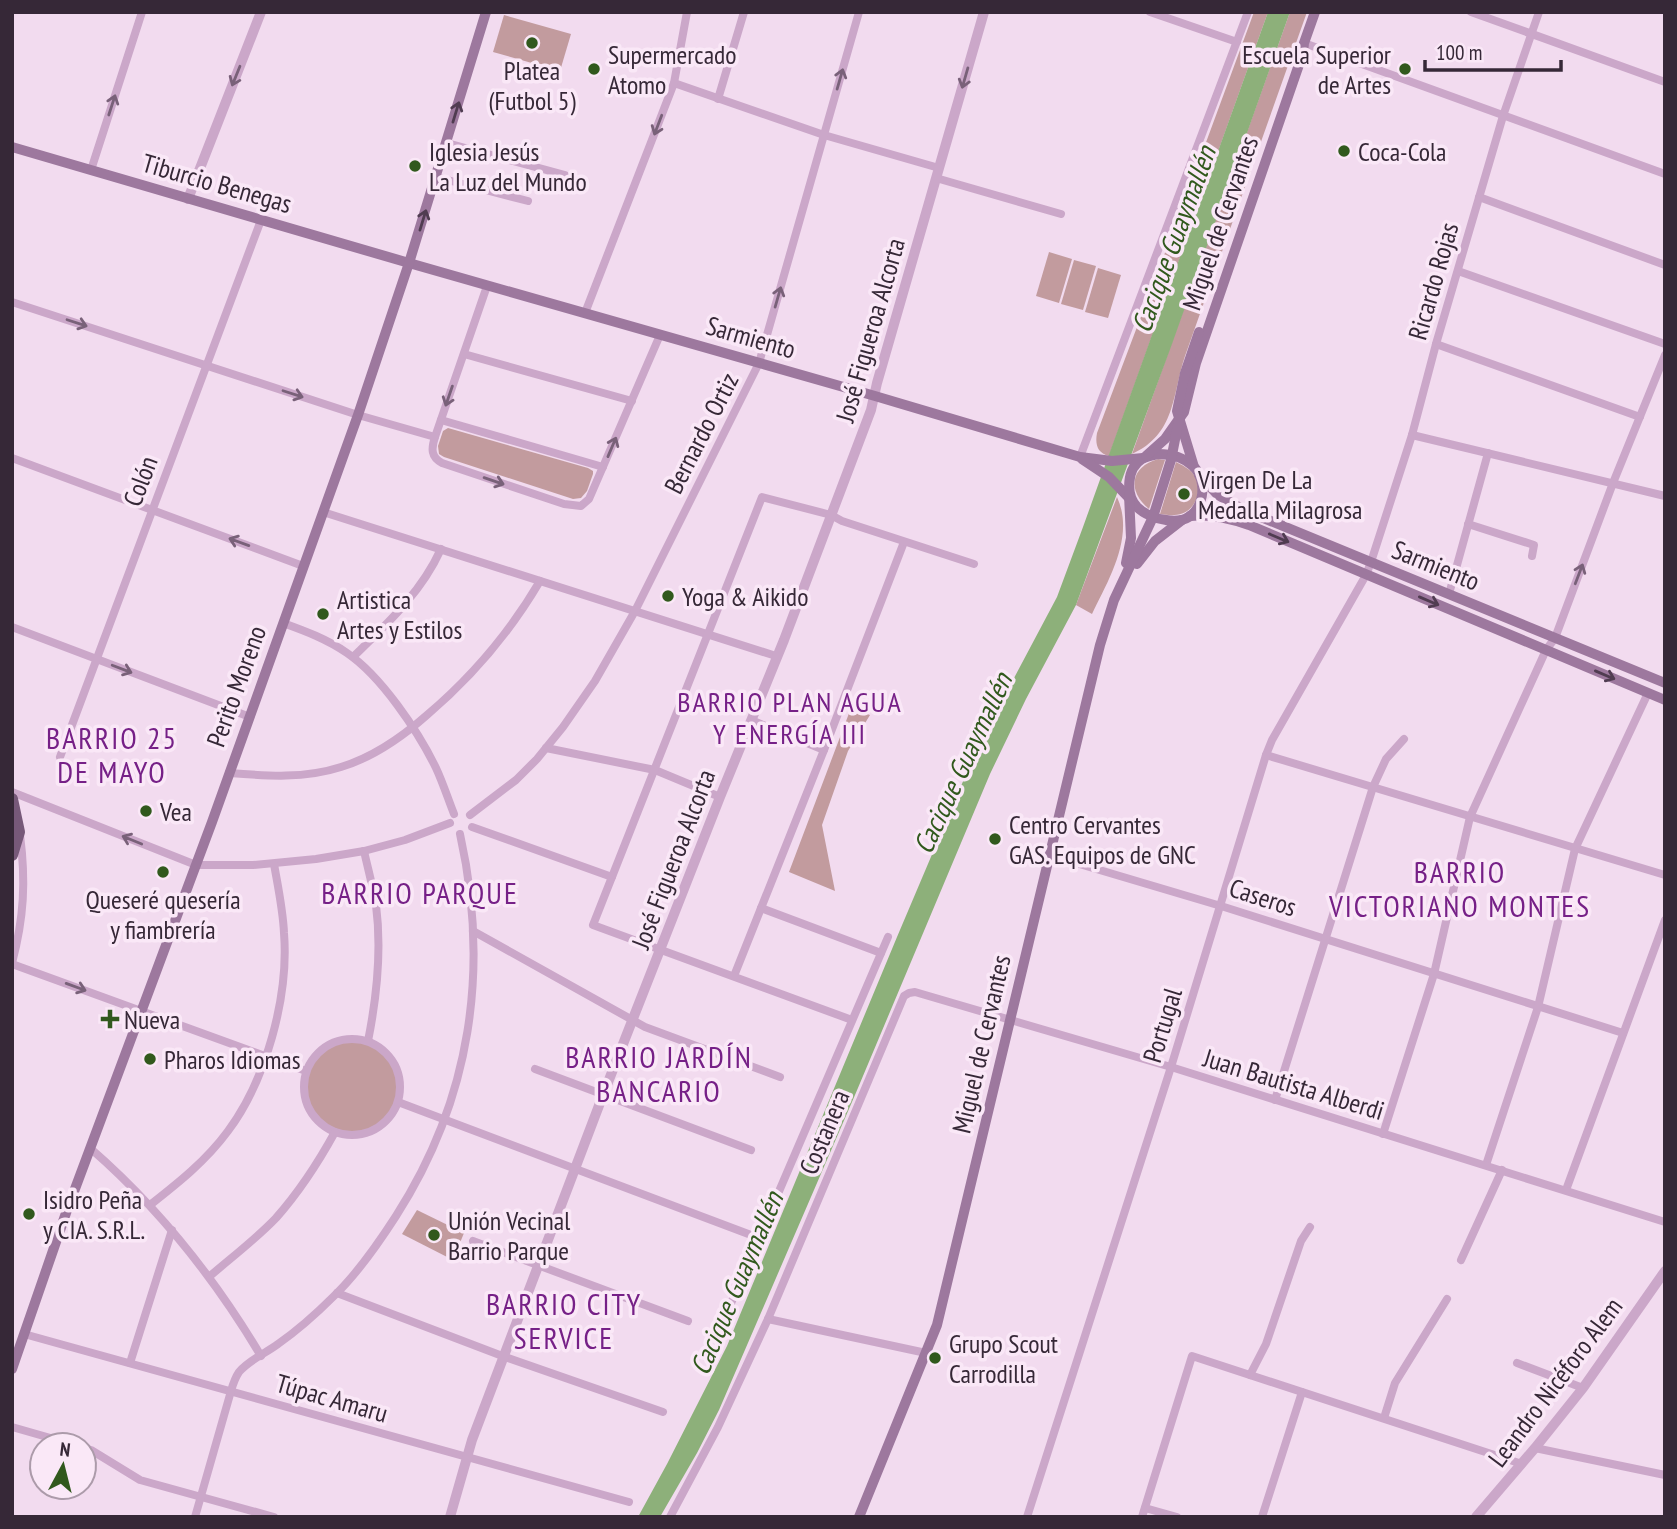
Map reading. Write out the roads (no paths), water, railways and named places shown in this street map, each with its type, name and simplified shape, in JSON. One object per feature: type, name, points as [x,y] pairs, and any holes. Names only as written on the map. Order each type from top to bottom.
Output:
[{"type":"main road","name":"Miguel de Cervantes","points":[[1125,576],[1131,538],[1128,496],[1133,470],[1164,439],[1184,412],[1196,363],[1303,54],[1315,12]]},
{"type":"main road","name":"Perito Moreno","points":[[12,1369],[358,415],[447,143],[482,13]]},
{"type":"main road","name":"Tiburcio Benegas","points":[[12,147],[409,264]]},
{"type":"main road","name":"Sarmiento","points":[[409,264],[1080,457],[1107,461],[1144,457]]},
{"type":"main road","name":"Miguel de Cervantes","points":[[859,1517],[937,1325],[1104,628],[1153,517],[1172,455],[1179,419]]},
{"type":"main road","points":[[1179,419],[1202,484],[1199,506],[1186,518]]},
{"type":"main road","name":"Sarmiento","points":[[1172,455],[1197,471],[1218,495],[1244,510],[1665,683]]},
{"type":"main road","points":[[1144,457],[1172,455]]},
{"type":"main road","name":"Sarmiento","points":[[1080,457],[1103,473],[1141,510],[1153,517],[1167,520],[1206,515],[1228,518],[1665,700]]},
{"type":"main road","name":"Miguel de Cervantes","points":[[1125,576],[1155,541],[1186,518]]},
{"type":"main road","points":[[12,799],[19,832],[12,855]]},
{"type":"street","points":[[90,170],[142,12]]},
{"type":"street","points":[[188,199],[261,12]]},
{"type":"street","points":[[585,313],[674,83],[687,12]]},
{"type":"street","points":[[718,99],[744,12]]},
{"type":"street","name":"Bernardo Ortiz","points":[[470,815],[522,775],[546,748],[595,681],[635,611],[760,363],[859,12]]},
{"type":"street","name":"José Figueroa Alcorta","points":[[450,1517],[472,1440],[603,1095],[784,640],[871,410],[984,12]]},
{"type":"street","points":[[1150,12],[1237,42]]},
{"type":"street","points":[[1080,457],[1248,12]]},
{"type":"street","points":[[1471,12],[1665,82]]},
{"type":"street","name":"Ricardo Rojas","points":[[1371,562],[1412,435],[1503,116],[1539,12]]},
{"type":"street","points":[[1304,43],[1665,174]]},
{"type":"street","points":[[674,83],[1061,214]]},
{"type":"street","points":[[447,143],[565,175]]},
{"type":"street","points":[[436,177],[528,201]]},
{"type":"street","points":[[1479,197],[1665,265]]},
{"type":"street","name":"Colón","points":[[60,757],[261,220]]},
{"type":"street","points":[[1458,271],[1665,344]]},
{"type":"street","points":[[487,286],[432,446],[433,454],[442,463],[564,504],[581,506],[589,499],[660,335]]},
{"type":"street","points":[[12,302],[358,415],[435,437]]},
{"type":"street","points":[[1436,344],[1640,417]]},
{"type":"street","points":[[464,354],[632,401]]},
{"type":"street","points":[[1383,1133],[1434,974],[1470,817],[1546,650],[1555,638],[1665,355]]},
{"type":"street","points":[[441,420],[603,467]]},
{"type":"street","points":[[1412,435],[1665,496]]},
{"type":"street","points":[[1449,594],[1488,453]]},
{"type":"street","points":[[12,458],[303,566]]},
{"type":"street","points":[[852,1020],[593,925],[762,496],[831,515],[974,564]]},
{"type":"street","points":[[323,512],[776,656]]},
{"type":"street","points":[[1468,524],[1534,545],[1532,555]]},
{"type":"street","points":[[734,976],[904,542]]},
{"type":"street","points":[[353,657],[403,608],[426,578],[442,550]]},
{"type":"street","name":"Portugal","points":[[1027,1517],[1171,1067],[1266,755],[1371,562]]},
{"type":"street","points":[[229,773],[286,776],[328,771],[376,753],[412,728],[443,701],[491,652],[540,581]]},
{"type":"street","points":[[12,792],[196,865],[274,864],[364,851],[405,840],[452,819],[464,811],[473,821],[467,833],[460,834],[453,829],[452,819],[435,765],[382,686],[353,657],[326,640],[283,623]]},
{"type":"street","points":[[12,627],[250,717]]},
{"type":"street","points":[[1486,1165],[1538,1007],[1575,849],[1648,693]]},
{"type":"street","points":[[751,720],[824,750]]},
{"type":"street","points":[[1275,1100],[1373,787],[1386,759],[1404,739]]},
{"type":"street","points":[[546,748],[655,770],[720,797]]},
{"type":"street","points":[[1266,755],[1665,875]]},
{"type":"street","points":[[472,827],[612,877]]},
{"type":"street","points":[[19,832],[24,901],[21,929],[12,963],[306,1071]]},
{"type":"street","points":[[195,1517],[238,1373],[297,1330],[337,1293],[377,1245],[424,1170],[445,1120],[462,1065],[473,985],[474,931],[460,834]]},
{"type":"street","points":[[364,851],[374,895],[378,937],[377,988],[368,1041]]},
{"type":"street","name":"Caseros","points":[[1049,855],[1221,906],[1623,1033]]},
{"type":"street","points":[[150,1205],[198,1165],[228,1130],[246,1100],[266,1056],[279,1010],[285,963],[284,932],[274,864]]},
{"type":"street","points":[[761,908],[881,953]]},
{"type":"street","points":[[12,918],[21,929]]},
{"type":"street","points":[[1566,1190],[1665,920]]},
{"type":"street","points":[[474,931],[645,1027],[780,1077]]},
{"type":"street","points":[[720,1329],[888,937]]},
{"type":"street","name":"Juan Bautista Alberdi","points":[[909,993],[915,992],[1011,1019],[1171,1067],[1665,1222]]},
{"type":"street","name":"Costanera","points":[[670,1517],[718,1427],[768,1319],[904,996],[909,993]]},
{"type":"street","points":[[338,1041],[368,1041],[389,1055],[396,1066],[401,1090],[398,1102],[391,1116],[380,1127],[366,1133],[350,1135],[335,1132],[322,1125],[305,1100],[303,1086],[306,1071],[325,1047],[338,1041]]},
{"type":"street","points":[[535,1069],[751,1150]]},
{"type":"street","points":[[398,1102],[759,1238]]},
{"type":"street","points":[[210,1276],[274,1220],[313,1171],[335,1132]]},
{"type":"street","points":[[90,1148],[150,1205],[210,1276],[261,1356]]},
{"type":"street","points":[[1461,1260],[1502,1170]]},
{"type":"street","points":[[1250,1375],[1266,1344],[1301,1241],[1310,1227]]},
{"type":"street","points":[[131,1363],[172,1230]]},
{"type":"street","points":[[472,1241],[688,1321]]},
{"type":"street","name":"Leandro Nicéforo Alem","points":[[1476,1517],[1583,1388],[1665,1271]]},
{"type":"street","points":[[337,1293],[505,1357],[663,1412]]},
{"type":"street","points":[[1384,1418],[1395,1383],[1447,1299]]},
{"type":"street","points":[[768,1319],[926,1353]]},
{"type":"street","name":"Túpac Amaru","points":[[23,1334],[629,1502]]},
{"type":"street","points":[[1177,1517],[1144,1512],[1192,1356],[1522,1464]]},
{"type":"street","points":[[1517,1363],[1583,1388]]},
{"type":"street","points":[[1262,1517],[1302,1392]]},
{"type":"street","points":[[1535,1448],[1665,1475]]},
{"type":"street","points":[[98,1454],[140,1480],[274,1517]]},
{"type":"place","name":"Platea (Futbol 5)","points":[[532,43]]},
{"type":"place","name":"Supermercado Atomo","points":[[594,69]]},
{"type":"place","name":"Escuela Superior de Artes","points":[[1405,69]]},
{"type":"place","name":"Coca-Cola","points":[[1344,151]]},
{"type":"place","name":"Iglesia Jesús La Luz del Mundo","points":[[415,166]]},
{"type":"place","name":"Virgen De La Medalla Milagrosa","points":[[1184,494]]},
{"type":"place","name":"Yoga & Aikido","points":[[668,596]]},
{"type":"place","name":"Artistica Artes y Estilos","points":[[323,614]]},
{"type":"place","name":"Vea","points":[[146,811]]},
{"type":"place","name":"Centro Cervantes GAS. Equipos de GNC","points":[[995,839]]},
{"type":"place","name":"Queseré quesería y fiambrería","points":[[163,872]]},
{"type":"place","name":"Nueva","points":[[110,1019]]},
{"type":"place","name":"Pharos Idiomas","points":[[150,1059]]},
{"type":"place","name":"Isidro Peña y CIA. S.R.L.","points":[[29,1214]]},
{"type":"place","name":"Unión Vecinal Barrio Parque","points":[[434,1235]]},
{"type":"place","name":"Grupo Scout Carrodilla","points":[[935,1358]]},
{"type":"district","name":"BARRIO PLAN AGUA Y ENERGÍA III","points":[[790,717]]},
{"type":"district","name":"BARRIO 25 DE MAYO","points":[[112,754]]},
{"type":"district","name":"BARRIO VICTORIANO MONTES","points":[[1460,888]]},
{"type":"district","name":"BARRIO PARQUE","points":[[420,892]]},
{"type":"district","name":"BARRIO JARDÍN BANCARIO","points":[[659,1073]]},
{"type":"district","name":"BARRIO CITY SERVICE","points":[[564,1320]]},
{"type":"water label","name":"Cacique Guaymallén","points":[[1173,239]]},
{"type":"water label","name":"Cacique Guaymallén","points":[[962,763]]},
{"type":"water label","name":"Cacique Guaymallén","points":[[736,1283]]}]
